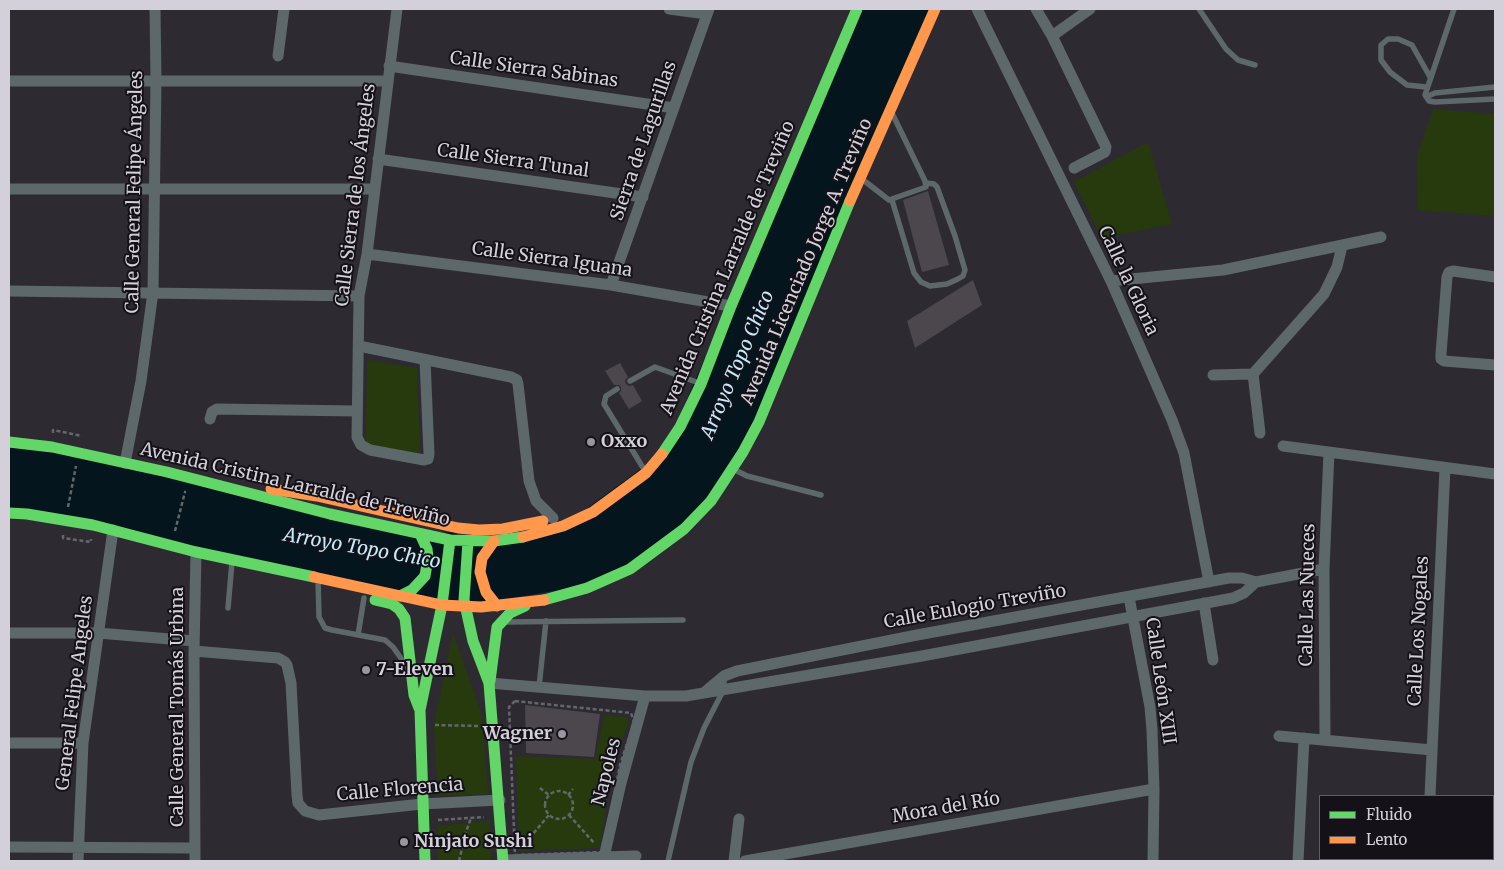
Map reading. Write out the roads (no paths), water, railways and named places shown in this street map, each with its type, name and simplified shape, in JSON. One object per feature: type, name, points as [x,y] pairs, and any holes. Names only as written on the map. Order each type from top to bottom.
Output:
[{"type":"main road","name":"Avenida Cristina Larralde de Treviño","points":[[9,442],[52,447],[231,487],[450,544],[491,545],[563,526],[593,512],[646,473],[668,446],[680,427],[701,384],[731,306],[857,9]]},
{"type":"main road","name":"Avenida Licenciado Jorge A. Treviño","points":[[9,513],[27,514],[113,530],[196,552],[442,605],[498,606],[539,601],[587,588],[630,569],[684,529],[711,501],[733,469],[758,422],[860,177],[935,9]]},
{"type":"main road","points":[[231,487],[258,487],[317,496],[458,528],[479,530],[503,529],[553,518],[627,488]]},
{"type":"main road","points":[[400,596],[412,590],[425,576],[428,558],[422,538]]},
{"type":"main road","points":[[425,861],[420,710],[442,605],[450,544]]},
{"type":"main road","points":[[467,545],[465,606],[473,641],[489,683]]},
{"type":"main road","points":[[491,545],[482,558],[480,572],[486,592],[498,606]]},
{"type":"main road","points":[[347,586],[364,598],[392,604],[400,609],[405,618],[414,695],[420,710]]},
{"type":"main road","points":[[503,861],[500,800],[489,683],[497,627],[500,622],[510,613],[539,601]]},
{"type":"street","name":"Calle General Felipe Ángeles","points":[[125,463],[142,372],[153,292],[156,80],[155,9]]},
{"type":"street","points":[[278,56],[284,9]]},
{"type":"street","name":"Calle Sierra de los Ángeles","points":[[397,9],[367,254],[359,296],[357,437],[361,445],[370,450],[424,460],[428,459],[425,360]]},
{"type":"street","points":[[669,9],[708,11]]},
{"type":"street","name":"Calle la Gloria","points":[[977,9],[1111,281],[1172,420],[1180,442],[1209,582]]},
{"type":"street","points":[[1036,9],[1052,36],[1106,150],[1074,168]]},
{"type":"street","points":[[1052,36],[1090,9]]},
{"type":"street","name":"Sierra de Lagurillas","points":[[611,285],[708,11]]},
{"type":"street","name":"Calle Sierra Sabinas","points":[[390,66],[674,108]]},
{"type":"street","points":[[9,81],[388,81]]},
{"type":"street","name":"Calle Sierra Tunal","points":[[378,160],[643,197]]},
{"type":"street","points":[[9,189],[374,189]]},
{"type":"street","points":[[1111,281],[1214,272],[1381,238]]},
{"type":"street","points":[[1213,375],[1253,374],[1324,294],[1337,267],[1342,246]]},
{"type":"street","name":"Calle Sierra Iguana","points":[[367,254],[611,285],[731,306]]},
{"type":"street","points":[[1495,277],[1450,272],[1440,354],[1441,359],[1444,361],[1495,365]]},
{"type":"street","points":[[9,291],[359,296]]},
{"type":"street","points":[[359,346],[511,377],[517,380],[529,481],[536,501],[553,518]]},
{"type":"street","points":[[1253,374],[1260,432]]},
{"type":"street","points":[[210,419],[212,412],[217,409],[357,411]]},
{"type":"street","points":[[1283,446],[1495,474]]},
{"type":"street","name":"Calle Las Nueces","points":[[1325,739],[1324,569],[1328,452]]},
{"type":"street","name":"Calle Los Nogales","points":[[1430,795],[1444,468]]},
{"type":"street","name":"General Felipe Angeles","points":[[78,861],[83,743],[113,530]]},
{"type":"street","name":"Calle General Tomás Urbina","points":[[194,861],[196,552]]},
{"type":"street","name":"Calle Eulogio Treviño","points":[[706,691],[724,676],[737,670],[1209,582],[1236,578],[1256,582],[1324,569]]},
{"type":"street","name":"Calle Eulogio Treviño","points":[[489,683],[644,696],[686,696],[706,691],[922,656],[1239,596],[1256,582]]},
{"type":"street","name":"Calle León XIII","points":[[1129,597],[1150,707],[1154,789],[1153,861]]},
{"type":"street","points":[[1204,603],[1214,660]]},
{"type":"street","points":[[9,633],[98,634],[194,646]]},
{"type":"street","points":[[918,635],[922,656]]},
{"type":"street","name":"Calle Florencia","points":[[194,646],[278,658],[285,662],[291,684],[298,803],[305,812],[319,815],[422,804],[500,800]]},
{"type":"street","name":"Napoles","points":[[604,855],[644,696]]},
{"type":"street","points":[[1280,736],[1432,750]]},
{"type":"street","points":[[1298,861],[1304,738]]},
{"type":"street","points":[[9,743],[83,743]]},
{"type":"street","name":"Mora del Río","points":[[745,861],[1154,789]]},
{"type":"street","points":[[734,861],[739,819]]},
{"type":"street","points":[[9,847],[194,848]]},
{"type":"street","points":[[503,861],[604,855],[636,856]]},
{"type":"lane","points":[[1200,9],[1226,49],[1238,60],[1255,65]]},
{"type":"lane","points":[[1454,9],[1424,93],[1429,100],[1435,102],[1495,99]]},
{"type":"lane","points":[[1426,87],[1407,85],[1390,72],[1381,60],[1381,45],[1388,39],[1398,38],[1412,45],[1430,77]]},
{"type":"lane","points":[[1426,97],[1434,93],[1495,87]]},
{"type":"lane","points":[[890,110],[926,183]]},
{"type":"lane","points":[[860,177],[887,200],[892,200],[924,188],[926,183]]},
{"type":"lane","points":[[892,200],[914,273],[921,282],[930,286],[947,284],[958,279],[963,276],[965,270],[955,236],[937,187],[934,184],[926,183]]},
{"type":"lane","points":[[630,381],[654,368],[701,384]]},
{"type":"lane","points":[[617,390],[606,396],[604,404],[646,473]]},
{"type":"lane","points":[[733,469],[747,476],[821,495]]},
{"type":"lane","points":[[228,608],[232,560]]},
{"type":"lane","points":[[318,579],[318,610],[319,617],[325,628],[385,640],[399,654],[412,677]]},
{"type":"lane","points":[[358,635],[364,598]]},
{"type":"lane","points":[[500,622],[683,620]]},
{"type":"lane","points":[[539,687],[546,621]]},
{"type":"lane","points":[[668,861],[691,762],[704,728],[724,689],[724,676]]},
{"type":"water","name":"Arroyo Topo Chico","points":[[857,9],[936,9],[759,422],[684,529],[601,583],[465,606],[9,513],[9,442],[420,534],[563,526],[664,452]]},
{"type":"place","name":"Oxxo","points":[[591,442]]},
{"type":"place","name":"7-Eleven","points":[[366,670]]},
{"type":"place","name":"Wagner","points":[[562,734]]},
{"type":"place","name":"Ninjato Sushi","points":[[404,842]]}]
